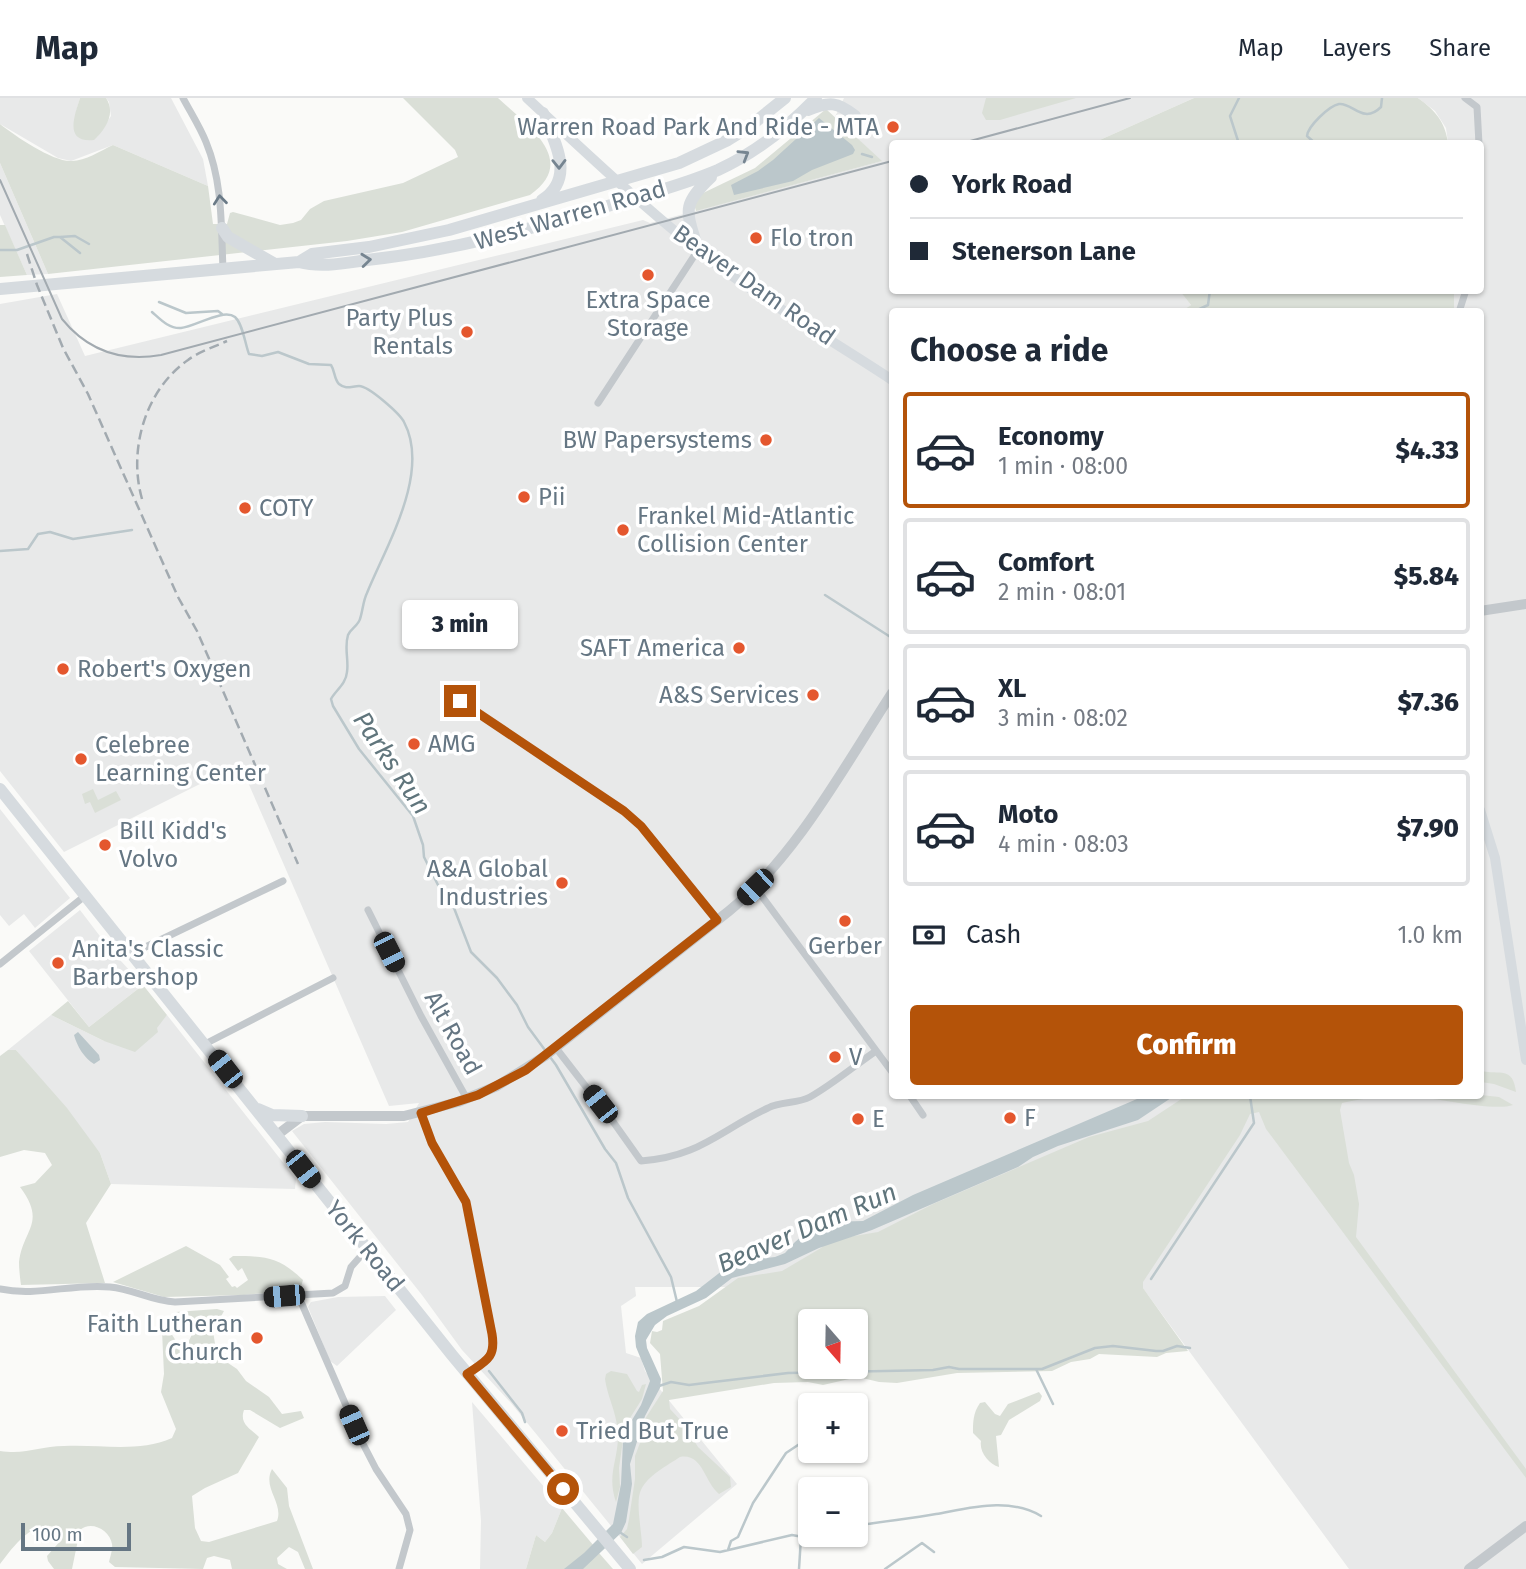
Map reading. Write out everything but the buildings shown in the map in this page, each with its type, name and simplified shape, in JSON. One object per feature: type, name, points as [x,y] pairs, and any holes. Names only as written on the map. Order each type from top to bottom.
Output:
[{"type":"main road","name":"Beaver Dam Road","points":[[527,98],[617,181],[698,250],[755,291],[889,378]]},
{"type":"main road","name":"West Warren Road","points":[[299,262],[312,254],[424,237],[666,167],[708,151],[749,127],[785,98]]},
{"type":"main road","name":"West Warren Road","points":[[0,289],[299,262],[313,266],[402,257],[453,248],[635,197],[719,169],[762,144],[817,98]]},
{"type":"main road","points":[[802,113],[823,103],[835,103],[855,116]]},
{"type":"main road","points":[[533,206],[552,194],[561,172],[559,152],[543,113]]},
{"type":"main road","points":[[698,250],[688,208],[697,189],[719,169]]},
{"type":"main road","points":[[222,228],[228,237],[238,244],[275,264]]},
{"type":"main road","name":"York Road","points":[[0,789],[467,1374],[630,1569]]},
{"type":"main road","points":[[1484,823],[1495,858],[1526,1060]]},
{"type":"main road","points":[[256,1107],[272,1115],[302,1116]]},
{"type":"street","points":[[183,98],[206,142],[217,180],[223,268]]},
{"type":"street","points":[[1465,98],[1477,107],[1479,140]]},
{"type":"street","points":[[598,403],[698,250]]},
{"type":"street","points":[[1484,610],[1526,604]]},
{"type":"street","points":[[277,1135],[302,1116],[390,1118],[421,1113],[467,1099],[508,1081],[550,1052],[755,887],[788,848],[889,697]]},
{"type":"street","points":[[460,701],[624,811],[641,826],[717,920]]},
{"type":"street","points":[[133,953],[283,881]]},
{"type":"street","points":[[755,887],[876,1051],[889,1064]]},
{"type":"street","points":[[0,964],[86,895]]},
{"type":"street","name":"Alt Road","points":[[368,910],[421,1016],[467,1099]]},
{"type":"street","points":[[205,1044],[333,978]]},
{"type":"street","points":[[550,1052],[614,1123],[641,1161],[661,1160],[683,1154],[701,1147],[769,1107],[809,1097],[876,1051]]},
{"type":"street","points":[[912,1099],[923,1115]]},
{"type":"street","points":[[421,1113],[432,1143],[466,1202],[492,1334],[494,1350],[491,1355],[467,1374]]},
{"type":"street","points":[[0,1289],[35,1292],[93,1286],[113,1287],[153,1299],[175,1302],[332,1293],[342,1289],[352,1267],[367,1249]]},
{"type":"street","points":[[298,1295],[354,1425],[376,1469],[406,1514],[410,1530],[399,1569]]},
{"type":"street","points":[[1469,1569],[1526,1526]]},
{"type":"shaded area","points":[[0,98],[80,98],[76,112],[97,137],[111,116],[106,98],[171,98],[203,159],[208,186],[113,145],[71,161],[58,158],[0,124]]},
{"type":"shaded area","points":[[80,98],[106,98],[109,104],[108,120],[94,140],[85,140],[75,133],[74,120]]},
{"type":"shaded area","points":[[403,98],[498,98],[534,131],[543,143],[549,156],[550,169],[544,182],[530,195],[402,232],[347,241],[48,274],[0,163],[0,124],[34,147],[62,160],[81,160],[113,145],[208,186],[213,224],[227,224],[230,213],[233,212],[280,225],[293,223],[301,220],[310,209],[324,201],[403,183],[458,157],[455,150]]},
{"type":"shaded area","points":[[844,98],[1194,98],[1100,140],[889,140],[889,294],[1183,294],[1191,305],[1187,308],[889,308],[889,1099],[1484,1099],[1484,308],[1454,308],[1454,294],[1484,294],[1484,140],[1448,140],[1446,128],[1435,111],[1418,98],[1526,98],[1526,1569],[1349,1569],[1142,1287],[635,1287],[636,1296],[621,1306],[626,1353],[641,1358],[645,1371],[737,1484],[642,1564],[511,1403],[462,1350],[422,1295],[292,1131],[304,1124],[325,1122],[408,1122],[419,1103],[389,1106],[240,764],[64,852],[0,771],[0,304],[57,294],[85,356],[643,220],[650,223],[881,161],[835,117]]},
{"type":"shaded area","points":[[986,98],[1076,98],[1000,120],[986,120],[982,113]]},
{"type":"shaded area","points":[[1194,98],[1418,98],[1439,118],[1447,140],[1100,140]]},
{"type":"shaded area","points":[[826,109],[882,161],[696,211],[694,204],[701,194],[755,168]]},
{"type":"shaded area","points":[[819,118],[852,145],[855,150],[853,154],[812,170],[793,181],[734,195],[731,185],[773,160]]},
{"type":"shaded area","points":[[0,163],[48,274],[27,275],[0,215]]},
{"type":"shaded area","points":[[0,225],[5,225],[27,275],[0,277]]},
{"type":"shaded area","points":[[1182,294],[1454,294],[1454,308],[1186,308],[1191,305]]},
{"type":"shaded area","points":[[93,789],[98,800],[116,791],[121,800],[95,813],[90,802],[85,804],[82,794]]},
{"type":"shaded area","points":[[0,809],[70,898],[35,928],[24,914],[9,926],[0,915]]},
{"type":"shaded area","points":[[80,910],[109,948],[143,985],[89,1027],[29,951]]},
{"type":"shaded area","points":[[143,985],[167,1015],[157,1028],[158,1032],[135,1052],[104,1041],[51,1015],[68,1001],[89,1027]]},
{"type":"shaded area","points":[[51,1015],[104,1041],[156,1028],[167,1015],[296,1179],[295,1189],[111,1184],[100,1153],[16,1050],[8,1050]]},
{"type":"shaded area","points":[[78,1032],[99,1055],[100,1060],[94,1064],[79,1047],[74,1035]]},
{"type":"shaded area","points":[[8,1050],[16,1050],[67,1108],[100,1153],[111,1184],[86,1223],[105,1283],[21,1285],[19,1262],[33,1218],[28,1199],[20,1187],[35,1183],[52,1165],[45,1153],[24,1150],[0,1157],[0,1056]]},
{"type":"shaded area","points":[[1484,1071],[1509,1075],[1516,1092],[1484,1082]]},
{"type":"shaded area","points":[[1484,1095],[1499,1097],[1513,1105],[1492,1107],[1432,1099],[1484,1099]]},
{"type":"shaded area","name":"Beaver Dam Run","points":[[1137,1099],[1170,1099],[1138,1120],[1058,1146],[1018,1167],[872,1230],[819,1248],[785,1264],[732,1278],[706,1298],[667,1316],[655,1325],[646,1340],[661,1379],[660,1388],[645,1416],[630,1464],[632,1484],[626,1522],[621,1533],[583,1569],[564,1569],[613,1524],[621,1484],[623,1441],[650,1381],[636,1347],[638,1322],[647,1314],[696,1291],[739,1261],[775,1257],[785,1253],[814,1226],[828,1222],[863,1221],[913,1195]]},
{"type":"shaded area","points":[[1181,1099],[1367,1099],[1342,1103],[1340,1110],[1359,1204],[1356,1237],[1526,1469],[1526,1478],[1266,1129],[1259,1112],[1250,1114],[1240,1135],[1143,1282],[1143,1288],[1188,1351],[1166,1353],[1157,1357],[1099,1354],[1052,1371],[957,1373],[897,1383],[879,1382],[866,1379],[868,1309],[798,1309],[798,1379],[849,1379],[823,1385],[808,1382],[774,1383],[669,1400],[670,1409],[683,1423],[698,1447],[730,1477],[731,1487],[719,1494],[694,1459],[688,1457],[680,1457],[664,1467],[648,1480],[639,1495],[642,1547],[633,1554],[620,1537],[627,1529],[635,1479],[635,1456],[645,1419],[663,1391],[660,1354],[650,1343],[652,1331],[662,1330],[663,1321],[699,1306],[738,1278],[782,1271],[830,1240],[878,1232],[933,1204],[1089,1137],[1148,1121]]},
{"type":"shaded area","points":[[186,1246],[220,1265],[229,1277],[226,1279],[232,1287],[237,1288],[248,1280],[242,1268],[238,1271],[229,1259],[233,1256],[279,1262],[303,1280],[300,1290],[244,1295],[164,1297],[113,1282]]},
{"type":"shaded area","points":[[385,1296],[396,1310],[337,1366],[330,1361],[308,1307],[311,1302],[338,1297]]},
{"type":"shaded area","points":[[217,1309],[224,1311],[213,1331],[218,1363],[228,1363],[237,1369],[246,1381],[269,1397],[282,1414],[301,1411],[304,1418],[280,1428],[250,1410],[244,1410],[244,1423],[259,1437],[238,1473],[192,1496],[195,1528],[201,1541],[209,1542],[277,1521],[278,1508],[270,1483],[272,1469],[287,1488],[289,1506],[313,1569],[305,1569],[298,1552],[289,1547],[277,1558],[278,1564],[287,1569],[232,1569],[230,1560],[214,1556],[207,1558],[203,1569],[115,1567],[109,1562],[111,1539],[108,1534],[94,1526],[80,1530],[72,1569],[54,1569],[48,1561],[47,1556],[62,1539],[63,1533],[54,1527],[45,1526],[27,1534],[0,1564],[0,1451],[18,1452],[64,1446],[132,1447],[172,1438],[176,1429],[161,1392],[164,1374],[162,1331],[167,1327],[178,1344],[187,1345],[194,1330],[176,1312]]},
{"type":"shaded area","points":[[611,1371],[627,1374],[639,1392],[642,1385],[646,1384],[642,1399],[625,1426],[619,1468],[620,1487],[616,1502],[612,1477],[618,1429],[605,1379],[606,1374]]},
{"type":"shaded area","points":[[1039,1392],[1042,1396],[1040,1401],[1009,1420],[1001,1435],[996,1436],[999,1467],[992,1463],[983,1453],[981,1441],[973,1433],[973,1421],[980,1403],[985,1402],[1000,1416],[1008,1404]]},
{"type":"shaded area","points":[[472,1402],[562,1508],[552,1533],[545,1542],[536,1535],[526,1569],[480,1569],[481,1521]]},
{"type":"shaded area","points":[[562,1508],[594,1546],[594,1558],[599,1553],[613,1569],[526,1569],[536,1535],[545,1542],[552,1533]]},
{"type":"waterway","points":[[1238,140],[1230,116],[1239,98]]},
{"type":"waterway","name":"Beaver Dam Run","points":[[1312,140],[1307,136],[1308,132],[1330,108],[1344,104],[1358,112],[1369,114],[1381,107],[1382,98]]},
{"type":"waterway","points":[[862,154],[872,157]]},
{"type":"waterway","name":"Parks Run","points":[[60,237],[75,236],[89,244]]},
{"type":"waterway","name":"Parks Run","points":[[0,250],[17,250],[60,237],[80,253]]},
{"type":"waterway","name":"Beaver Dam Run","points":[[1202,308],[1208,305],[1209,294]]},
{"type":"waterway","name":"Parks Run","points":[[159,302],[186,313],[218,311],[222,314]]},
{"type":"waterway","name":"Parks Run","points":[[152,312],[165,323],[177,328],[223,315],[235,317],[242,329],[249,354],[262,356],[278,352],[309,364],[331,365],[339,384],[370,390],[404,422],[411,442],[409,486],[403,509],[366,596],[359,621],[348,635],[346,676],[331,699],[333,706],[359,749],[413,816],[423,845],[424,857],[441,891],[454,908],[471,952],[497,978],[517,1005],[528,1027],[556,1065],[616,1163],[628,1198],[671,1277],[677,1302]]},
{"type":"waterway","points":[[0,551],[28,549],[38,534],[50,532],[73,539],[132,530]]},
{"type":"waterway","points":[[825,595],[889,636]]},
{"type":"waterway","points":[[1151,1279],[1254,1123],[1250,1099]]},
{"type":"waterway","points":[[659,1386],[671,1382],[689,1385],[788,1373],[933,1370],[949,1367],[1042,1369],[1095,1348],[1113,1346],[1156,1351],[1177,1346],[1190,1348]]},
{"type":"waterway","points":[[1036,1369],[1053,1404]]},
{"type":"waterway","points":[[489,1371],[522,1413],[525,1422]]},
{"type":"waterway","points":[[728,1550],[731,1541],[738,1537],[753,1503],[786,1453],[798,1445]]},
{"type":"waterway","points":[[868,1524],[1003,1505],[1029,1510],[1041,1516]]},
{"type":"waterway","points":[[618,1531],[627,1537]]},
{"type":"waterway","points":[[644,1560],[662,1557],[684,1547],[720,1552],[792,1535],[798,1536]]},
{"type":"waterway","points":[[885,1569],[922,1543],[934,1552]]},
{"type":"waterway","points":[[799,1569],[800,1547]]},
{"type":"tram line","points":[[974,140],[1130,98]]},
{"type":"tram line","points":[[0,180],[62,319],[83,339],[106,352],[146,357],[889,162]]},
{"type":"railway","points":[[27,254],[63,348],[88,394],[178,597],[197,631],[298,864]]},
{"type":"railway","points":[[142,499],[137,461],[139,441],[151,404],[161,387],[188,360],[227,341]]},
{"type":"place","name":"Warren Road Park And Ride - MTA","points":[[893,127]]},
{"type":"place","name":"Flo tron","points":[[756,238]]},
{"type":"place","name":"Extra Space Storage","points":[[648,275]]},
{"type":"place","name":"Party Plus Rentals","points":[[467,332]]},
{"type":"place","name":"BW Papersystems","points":[[766,440]]},
{"type":"place","name":"Pii","points":[[524,497]]},
{"type":"place","name":"COTY","points":[[245,508]]},
{"type":"place","name":"Frankel Mid-Atlantic Collision Center","points":[[623,530]]},
{"type":"place","name":"SAFT America","points":[[739,648]]},
{"type":"place","name":"Robert's Oxygen","points":[[63,669]]},
{"type":"place","name":"A&S Services","points":[[813,695]]},
{"type":"place","name":"AMG","points":[[414,744]]},
{"type":"place","name":"Celebree Learning Center","points":[[81,759]]},
{"type":"place","name":"Bill Kidd's Volvo","points":[[105,845]]},
{"type":"place","name":"A&A Global Industries","points":[[562,883]]},
{"type":"place","name":"Gerber","points":[[845,921]]},
{"type":"place","name":"Anita's Classic Barbershop","points":[[58,963]]},
{"type":"place","name":"V","points":[[835,1057]]},
{"type":"place","name":"F","points":[[1010,1118]]},
{"type":"place","name":"E","points":[[858,1119]]},
{"type":"place","name":"Faith Lutheran Church","points":[[257,1338]]},
{"type":"place","name":"Tried But True","points":[[562,1431]]},
{"type":"route","points":[[460,701],[624,811],[641,826],[717,920],[526,1070],[478,1095],[421,1113],[432,1143],[466,1202],[492,1334],[494,1350],[491,1355],[467,1374],[563,1489]]}]
